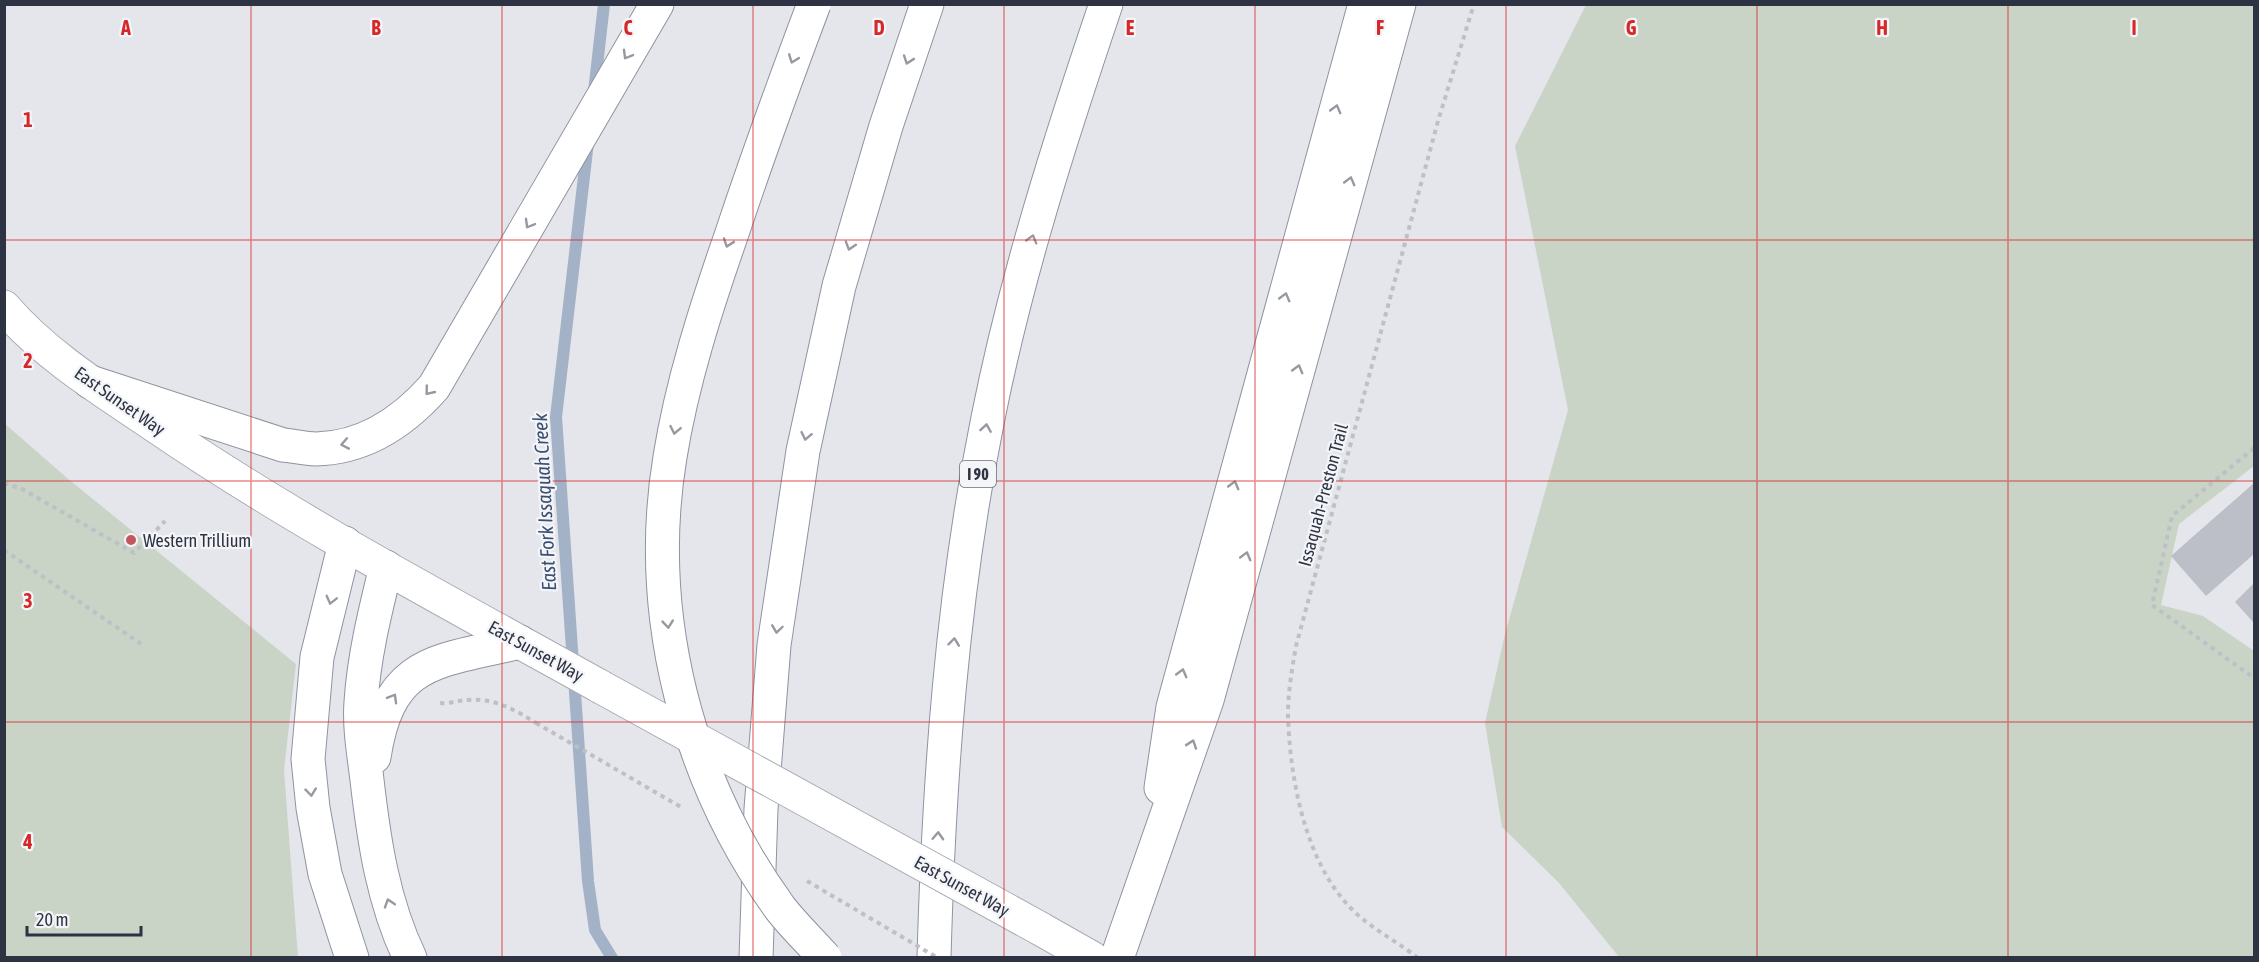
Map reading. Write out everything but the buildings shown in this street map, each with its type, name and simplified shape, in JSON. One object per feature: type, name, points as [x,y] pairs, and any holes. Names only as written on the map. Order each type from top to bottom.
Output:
[{"type":"main road","points":[[90,382],[283,445],[315,449],[362,441],[398,420],[416,407],[434,387],[657,4]]},
{"type":"main road","points":[[814,4],[759,154],[696,344],[669,459],[662,561],[668,632],[683,706],[703,767],[725,819],[769,890],[781,908],[825,957]]},
{"type":"main road","points":[[756,946],[761,809],[774,645],[803,451],[838,286],[886,126],[927,4]]},
{"type":"main road","name":"I 90","points":[[934,957],[938,835],[949,684],[966,547],[988,418],[1022,274],[1058,146],[1106,4]]},
{"type":"main road","points":[[1147,876],[1173,707],[1365,4]]},
{"type":"main road","points":[[1117,957],[1207,700],[1399,4]]},
{"type":"main road","name":"East Sunset Way","points":[[4,307],[45,346],[90,382],[190,450],[345,543],[478,619],[1092,957]]},
{"type":"main road","points":[[345,543],[317,657],[308,759],[313,808],[325,874],[352,957]]},
{"type":"main road","points":[[386,567],[366,652],[360,705],[362,745],[384,888],[400,936],[410,957]]},
{"type":"main road","points":[[369,795],[377,735],[383,715],[401,685],[417,671],[438,662],[520,642]]},
{"type":"path","name":"Issaquah-Preston Trail","points":[[1418,957],[1358,914],[1329,879],[1315,854],[1306,828],[1294,772],[1288,714],[1296,646],[1438,122],[1474,4]]},
{"type":"path","points":[[2254,448],[2172,516],[2152,605],[2254,678]]},
{"type":"path","points":[[4,483],[22,489],[134,553],[165,522]]},
{"type":"path","points":[[4,550],[141,644]]},
{"type":"path","points":[[433,698],[438,703],[445,704],[472,699],[492,702],[510,707],[536,723]]},
{"type":"green space","points":[[1586,5],[2254,5],[2254,466],[2179,524],[2161,605],[2203,616],[2254,651],[2254,957],[1619,957],[1559,883],[1502,827],[1485,723],[1505,634],[1568,410],[1515,146]]},
{"type":"green space","points":[[4,423],[67,478],[296,664],[284,770],[298,957],[5,957]]},
{"type":"waterway","name":"East Fork Issaquah Creek","points":[[594,92],[604,4]]},
{"type":"waterway","name":"East Fork Issaquah Creek","points":[[588,142],[556,417],[588,881],[595,930],[612,958]]},
{"type":"place","name":"Western Trillium","points":[[131,540]]}]
